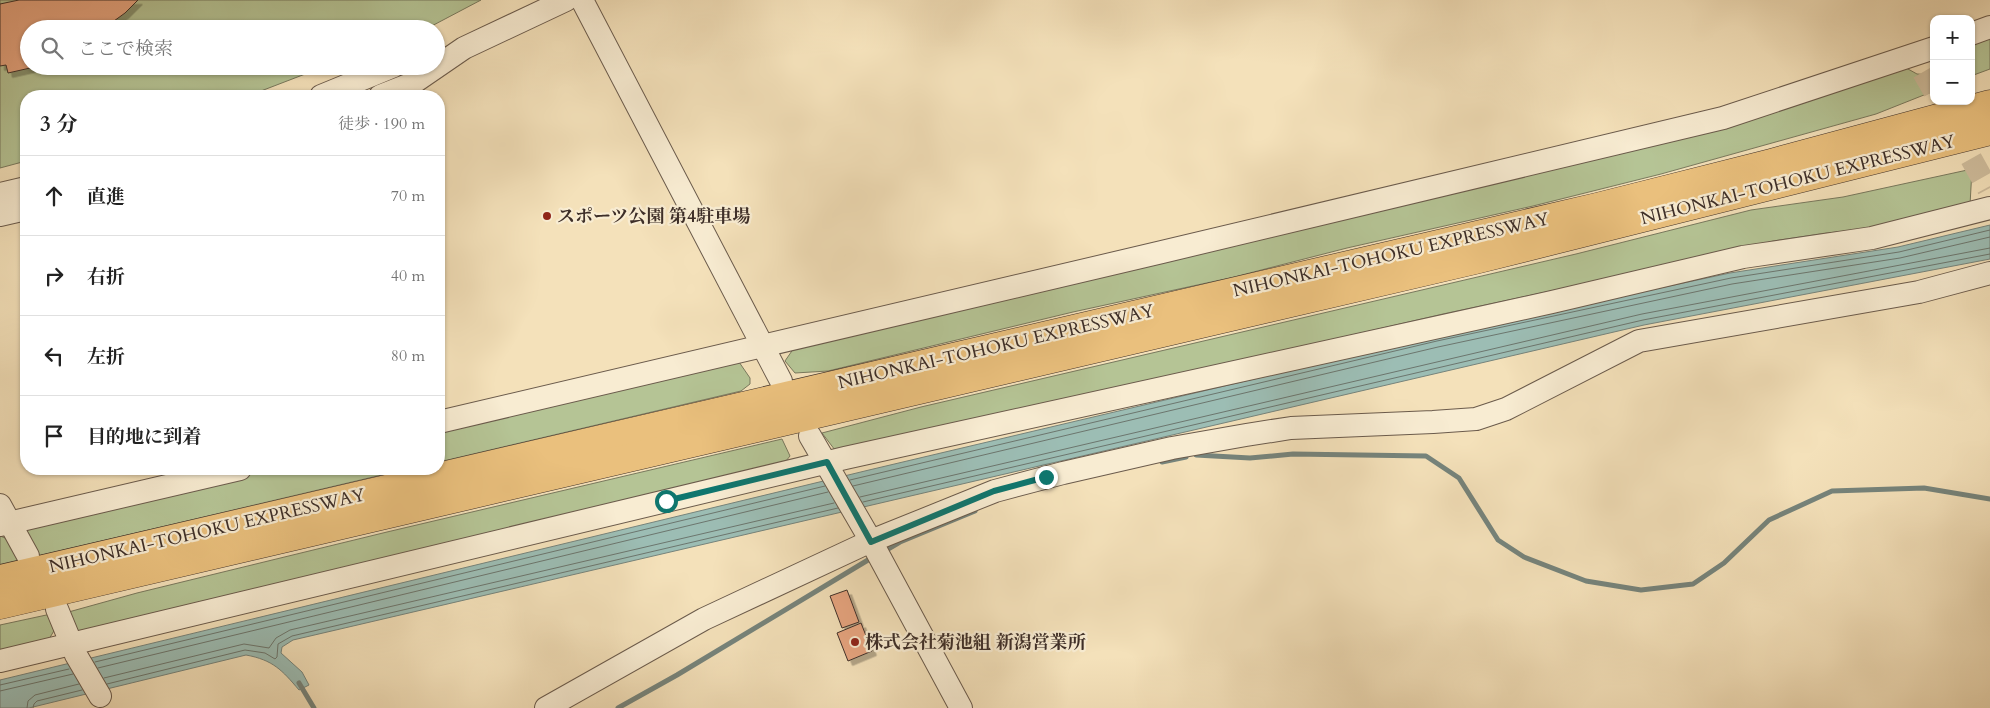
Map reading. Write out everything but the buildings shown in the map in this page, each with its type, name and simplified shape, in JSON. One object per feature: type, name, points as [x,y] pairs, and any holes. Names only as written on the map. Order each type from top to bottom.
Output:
[{"type":"highway","points":[[1975,93],[1990,87]]},
{"type":"highway","name":"NIHONKAI-TOHOKU EXPRESSWAY","points":[[0,605],[1484,258],[1767,176],[1990,104]]},
{"type":"highway","points":[[1767,176],[1941,105]]},
{"type":"highway","name":"NIHONKAI-TOHOKU EXPRESSWAY","points":[[0,579],[1597,207],[1767,176],[1990,131]]},
{"type":"highway","points":[[1767,176],[1883,167],[1990,141]]},
{"type":"street","points":[[445,61],[464,48],[566,0]]},
{"type":"street","points":[[582,0],[781,381]]},
{"type":"street","points":[[1975,33],[1990,27]]},
{"type":"street","points":[[445,52],[464,48]]},
{"type":"street","points":[[445,421],[1723,118],[1918,64],[1930,52]]},
{"type":"street","points":[[336,90],[372,75]]},
{"type":"street","points":[[395,90],[413,83],[425,75]]},
{"type":"street","points":[[0,194],[20,189]]},
{"type":"street","points":[[0,661],[74,649],[828,465],[1743,257],[1872,238],[1989,197]]},
{"type":"street","points":[[0,215],[20,210]]},
{"type":"street","points":[[546,708],[704,619],[876,550],[994,491],[1063,472],[1172,448],[1291,428],[1476,419],[1506,409],[1638,341],[1919,292],[1990,273]]},
{"type":"street","points":[[810,436],[876,550],[961,708]]},
{"type":"street","points":[[28,556],[3,518],[211,475]]},
{"type":"street","points":[[57,609],[74,649],[100,696]]},
{"type":"green space","points":[[0,0],[481,0],[443,20],[20,20],[20,75],[303,75],[264,90],[20,90],[20,163],[0,168]]},
{"type":"green space","points":[[1990,33],[1990,69],[1975,75],[1975,60],[1975,39]]},
{"type":"green space","points":[[1899,64],[1917,74],[1930,75],[1930,93],[1876,114],[1661,174],[1533,206],[1347,248],[1234,277],[1073,312],[828,371],[795,373],[785,361],[798,342]]},
{"type":"green space","points":[[1972,169],[1970,205],[1879,228],[1773,241],[1728,253],[1443,314],[838,454],[822,433],[921,407],[1576,254],[1751,210],[1843,197]]},
{"type":"green space","points":[[739,362],[750,378],[750,384],[741,391],[445,461],[445,424]]},
{"type":"green space","points":[[782,439],[790,456],[778,471],[78,633],[65,613],[137,593],[387,532]]},
{"type":"green space","points":[[202,475],[382,475],[0,565],[0,536],[8,539],[27,535],[29,513]]},
{"type":"green space","points":[[51,614],[55,629],[45,646],[0,657],[0,625]]},
{"type":"water","points":[[1990,225],[1990,259],[1644,325],[293,640],[282,647],[281,653],[302,672],[309,685],[299,690],[270,663],[246,655],[29,708],[0,708],[0,680],[869,470],[1436,336],[1730,273],[1898,247]]},
{"type":"waterway","points":[[1196,455],[1250,458],[1293,454],[1426,456],[1459,478],[1498,540],[1524,557],[1586,581],[1641,590],[1693,584],[1724,563],[1769,520],[1832,491],[1924,488],[1990,499]]},
{"type":"waterway","points":[[1162,462],[1186,457]]},
{"type":"waterway","points":[[883,552],[900,542],[975,511]]},
{"type":"waterway","points":[[618,708],[677,675],[873,557]]},
{"type":"waterway","points":[[299,683],[314,708]]},
{"type":"tunnel","points":[[1923,72],[1930,84]]},
{"type":"tunnel","points":[[1941,105],[1988,189]]},
{"type":"place","name":"スポーツ公園 第4駐車場","points":[[547,216]]},
{"type":"place","name":"株式会社菊池組 新潟営業所","points":[[855,642]]},
{"type":"route","points":[[666,501],[827,462],[845,498],[871,542],[994,491],[1046,477]]}]
